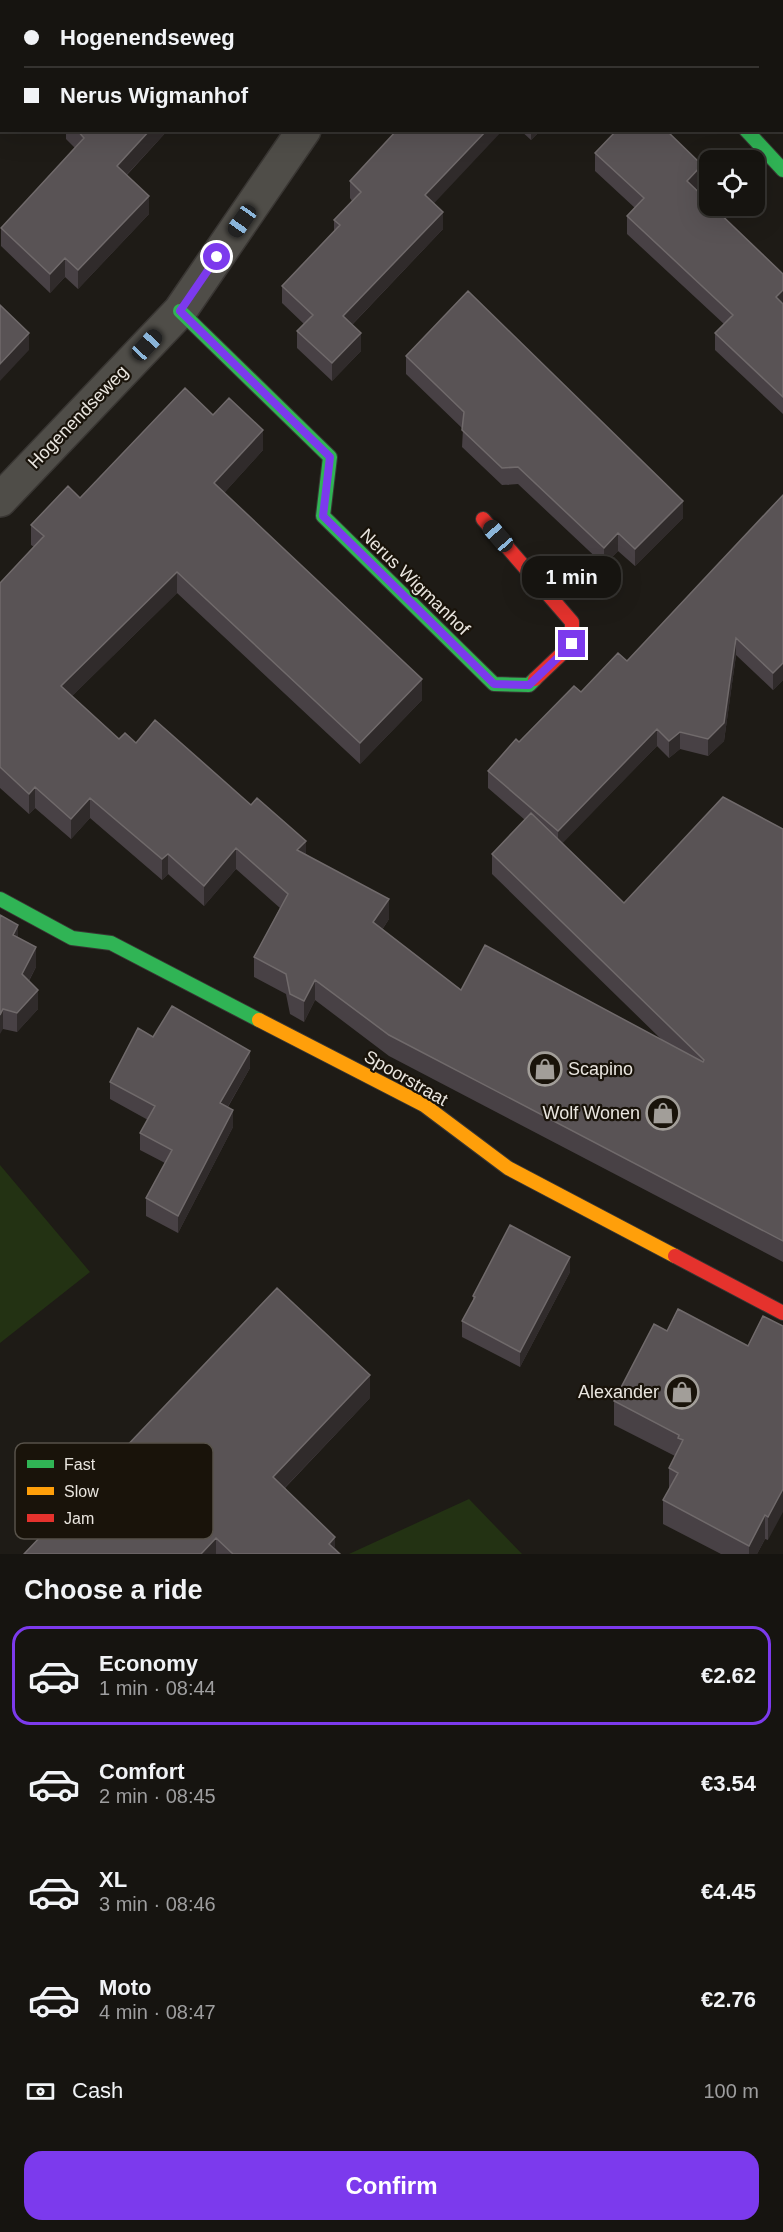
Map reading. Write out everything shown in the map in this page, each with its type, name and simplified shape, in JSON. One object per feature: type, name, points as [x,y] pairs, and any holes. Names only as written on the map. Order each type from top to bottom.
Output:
[{"type":"street","name":"Hogenendseweg","points":[[0,500],[180,311],[303,132]]},
{"type":"street","points":[[748,132],[783,170]]},
{"type":"street","name":"Nerus Wigmanhof","points":[[180,311],[330,457],[323,516],[494,684],[529,685],[572,644],[572,622],[483,519]]},
{"type":"street","name":"Spoorstraat","points":[[0,899],[72,938],[111,943],[424,1105],[508,1168],[783,1313]]},
{"type":"green space","points":[[0,1165],[90,1272],[0,1343]]},
{"type":"green space","points":[[469,1499],[522,1554],[349,1554]]},
{"type":"building","points":[[79,132],[148,132],[117,166],[149,196],[78,270],[65,258],[50,274],[1,228],[84,138]]},
{"type":"building","points":[[395,132],[485,132],[425,195],[443,212],[343,316],[361,333],[332,363],[297,331],[313,315],[282,286],[340,225],[334,220],[361,192],[350,181]]},
{"type":"building","points":[[615,132],[668,132],[699,162],[699,168],[687,181],[699,192],[699,216],[722,216],[783,274],[783,290],[776,297],[783,304],[783,397],[715,333],[733,315],[627,216],[644,198],[595,153]]},
{"type":"building","points":[[468,291],[683,501],[635,549],[618,533],[604,548],[518,467],[502,468],[462,430],[464,412],[406,356]]},
{"type":"building","points":[[0,305],[29,333],[0,364]]},
{"type":"building","points":[[185,388],[213,415],[229,398],[263,430],[214,483],[422,679],[360,743],[177,572],[61,686],[119,739],[125,733],[136,743],[155,720],[251,805],[257,798],[306,841],[297,850],[389,899],[373,922],[461,990],[485,945],[703,1062],[704,1060],[492,854],[531,813],[624,903],[723,797],[783,829],[783,1241],[389,1035],[315,980],[304,1001],[290,994],[286,974],[254,957],[288,894],[236,848],[204,886],[168,854],[162,859],[90,798],[71,819],[35,787],[29,794],[0,767],[0,583],[44,536],[31,525],[68,486],[80,498]]},
{"type":"building","points":[[783,495],[783,663],[773,673],[736,638],[724,723],[708,739],[680,732],[669,741],[657,729],[558,831],[488,771],[516,739],[519,742],[574,686],[581,692],[618,653],[627,661]]},
{"type":"building","points":[[0,915],[18,925],[13,935],[36,947],[22,974],[38,990],[17,1013],[3,1009],[0,1015]]},
{"type":"building","points":[[172,1006],[250,1051],[220,1103],[233,1110],[178,1216],[146,1198],[172,1150],[140,1133],[155,1106],[110,1082],[138,1028],[153,1037]]},
{"type":"building","points":[[510,1225],[570,1257],[520,1352],[462,1321]]},
{"type":"building","points":[[277,1288],[370,1375],[273,1477],[335,1537],[329,1544],[340,1554],[233,1554],[216,1538],[201,1554],[24,1554],[38,1539],[213,1539],[213,1443],[130,1443]]},
{"type":"building","points":[[678,1309],[748,1346],[763,1316],[783,1326],[783,1489],[768,1517],[765,1515],[749,1546],[663,1500],[678,1473],[669,1468],[683,1440],[678,1438],[679,1435],[614,1401],[654,1324],[667,1331]]},
{"type":"traffic: fast","points":[[748,132],[783,170]]},
{"type":"traffic: fast","points":[[180,311],[330,457],[323,516],[494,684],[529,685],[535,679]]},
{"type":"traffic: fast","points":[[0,899],[72,938],[111,943],[259,1020]]},
{"type":"traffic: slow","points":[[259,1020],[424,1105],[508,1168],[675,1256]]},
{"type":"traffic: jam","points":[[483,519],[572,622],[572,644],[535,679]]},
{"type":"traffic: jam","points":[[675,1256],[783,1313]]},
{"type":"place","name":"Scapino","points":[[545,1069]]},
{"type":"place","name":"Wolf Wonen","points":[[663,1113]]},
{"type":"place","name":"Alexander","points":[[682,1392]]},
{"type":"route","points":[[217,257],[180,311],[330,457],[323,516],[494,684],[529,685],[572,644]]}]
